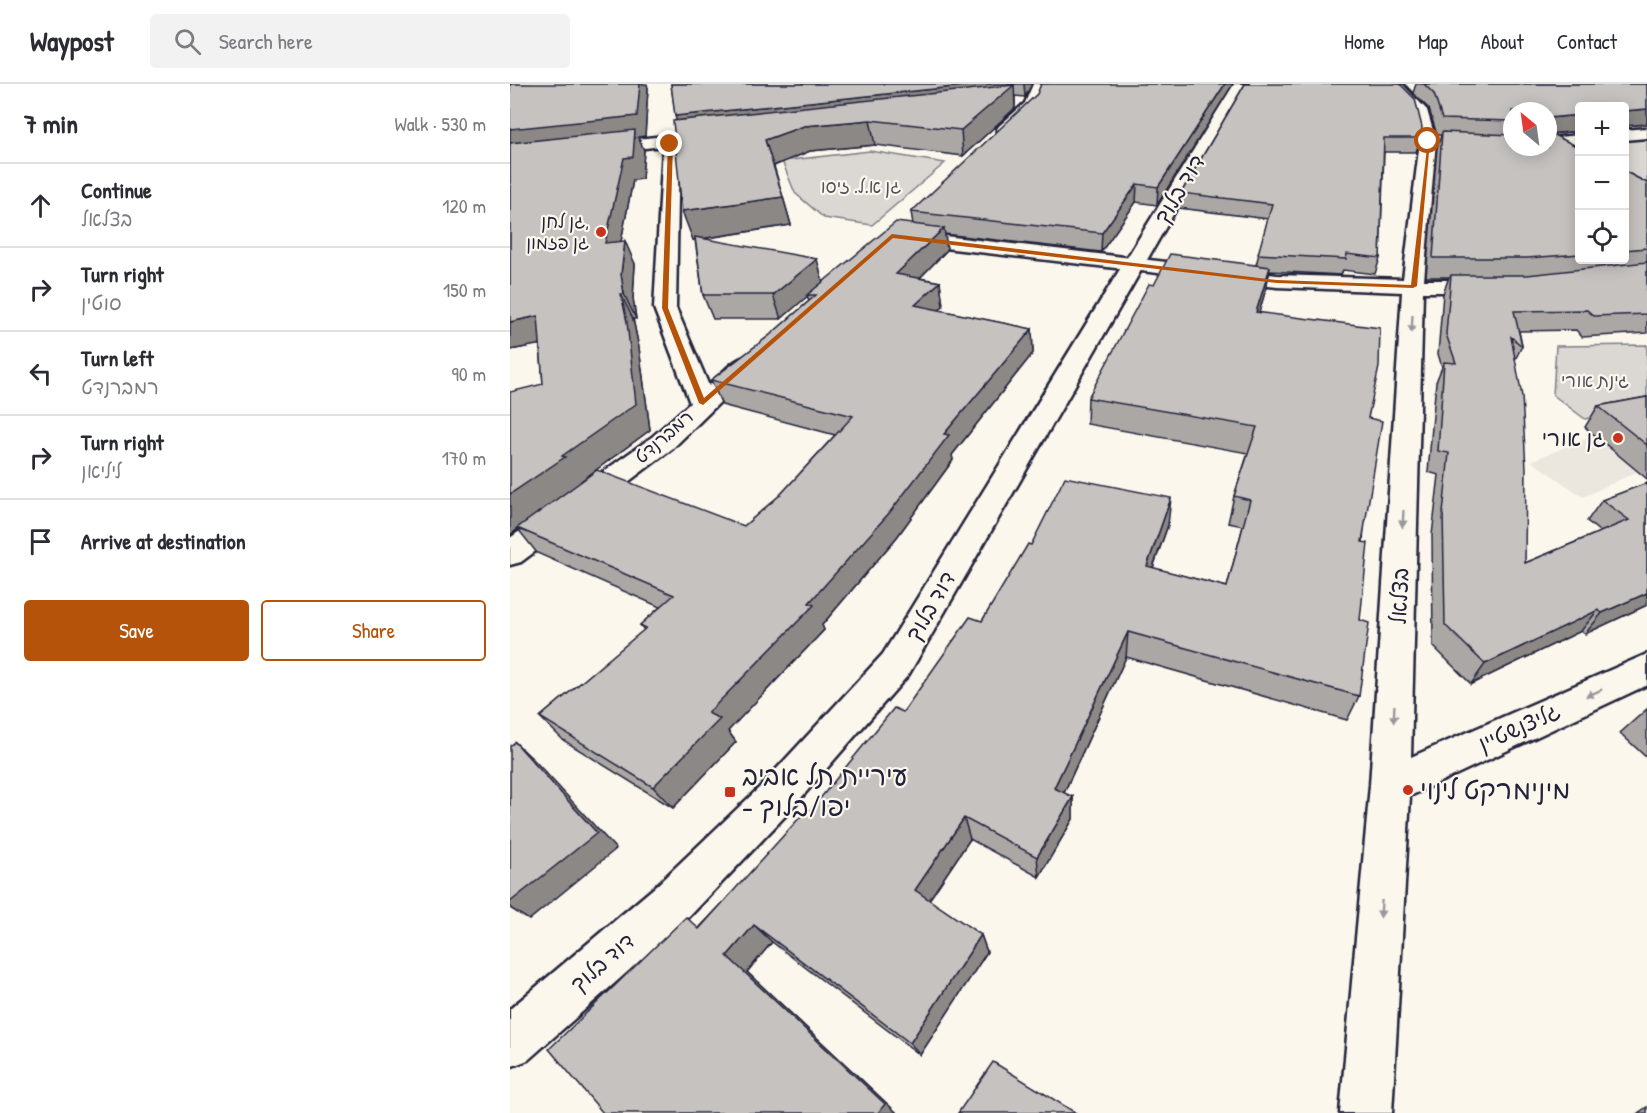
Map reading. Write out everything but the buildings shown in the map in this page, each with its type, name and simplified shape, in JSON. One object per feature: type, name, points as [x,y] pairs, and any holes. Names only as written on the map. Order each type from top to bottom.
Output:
[{"type":"street","points":[[996,137],[1040,84]]},
{"type":"street","name":"דוד בלוך","points":[[510,1042],[672,902],[772,801],[896,664],[1131,266],[1245,86]]},
{"type":"street","name":"בצלאל","points":[[1366,1113],[1390,785],[1413,286],[1435,141],[1420,111],[1392,88],[1417,87]]},
{"type":"street","points":[[1629,135],[1647,133]]},
{"type":"street","points":[[510,158],[730,134]]},
{"type":"street","points":[[671,140],[665,308],[703,403]]},
{"type":"street","points":[[1557,141],[1575,140]]},
{"type":"street","points":[[894,233],[1131,266],[1277,281],[1413,286],[1507,286]]},
{"type":"street","name":"רמברנדט","points":[[510,554],[662,443],[763,350]]},
{"type":"street","name":"גליצנשטיין","points":[[1390,785],[1647,669]]},
{"type":"shaded area","name":"גן אורי","points":[[1647,414],[1647,467],[1583,497],[1531,461]]},
{"type":"green space","points":[[1647,138],[1647,190],[1629,180],[1629,140]]},
{"type":"green space","name":"גן א.ל. זיסו","points":[[870,151],[945,163],[872,225],[824,218],[795,193],[782,161]]},
{"type":"green space","name":"גינת אורי","points":[[1647,345],[1647,408],[1585,419],[1553,395],[1556,346]]},
{"type":"place","name":"גן לחן, גן פזמון","points":[[601,232]]},
{"type":"place","name":"גן אורי","points":[[1618,438]]},
{"type":"place","name":"מינימרקט לינוי","points":[[1408,790]]},
{"type":"place","name":"עיריית תל אביב - יפו/בלוך","points":[[730,792]]},
{"type":"route","points":[[670,144],[665,308],[703,403],[892,236],[1118,265],[1277,281],[1413,286],[1428,141]]}]
